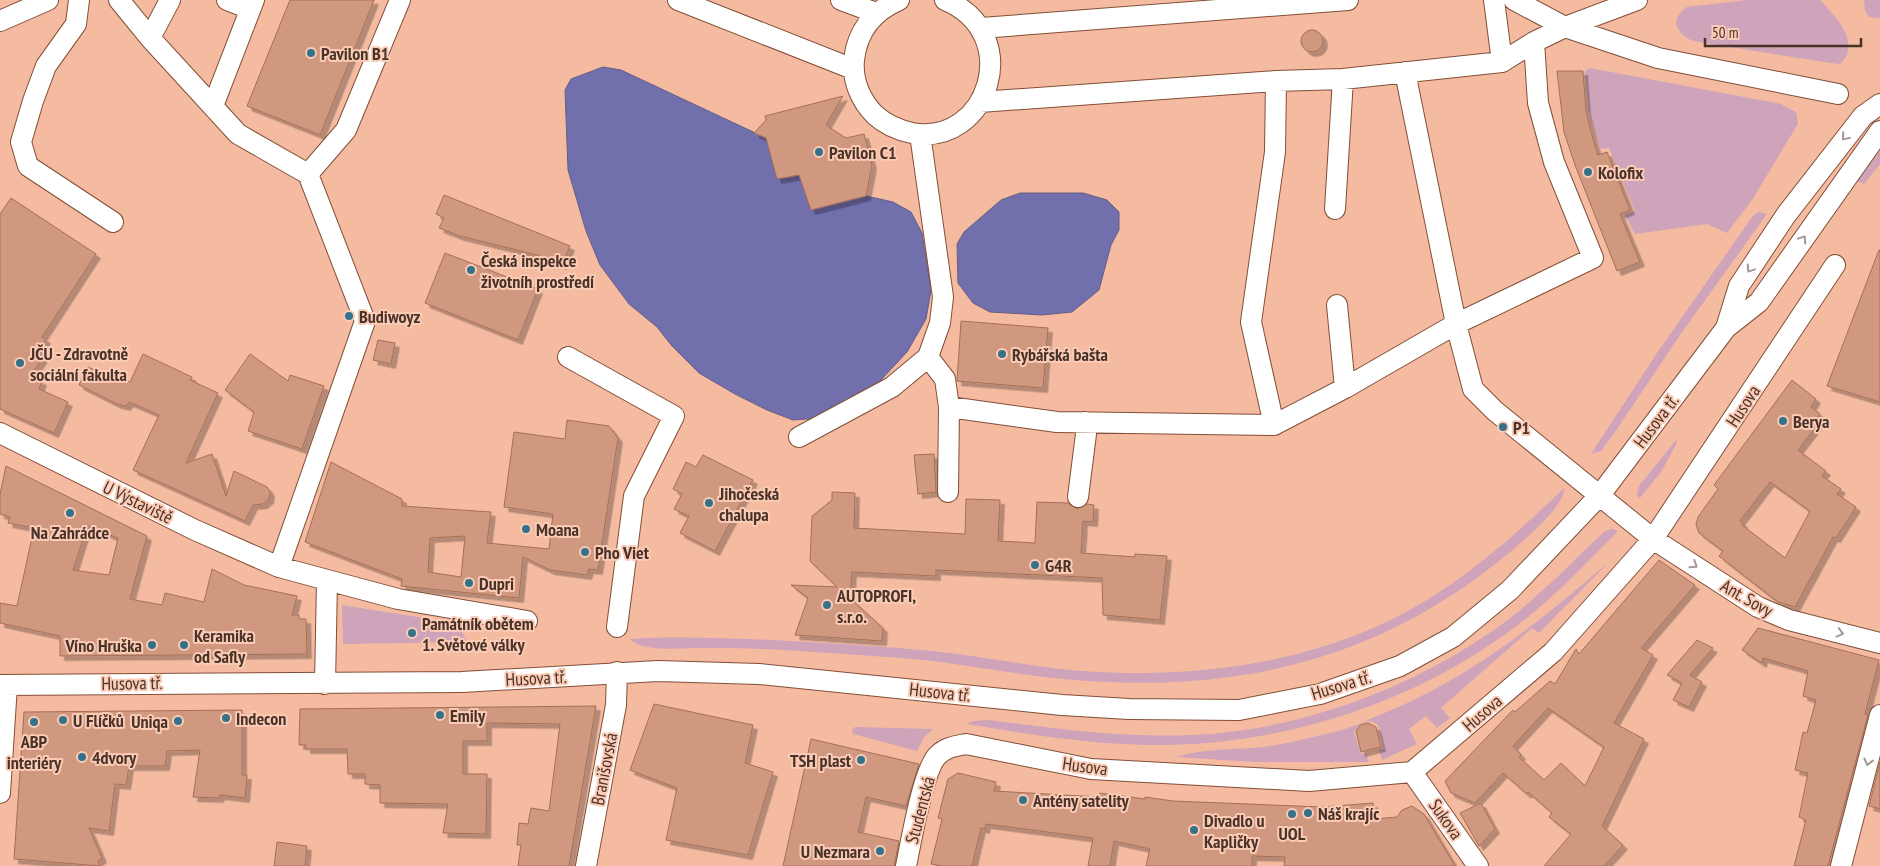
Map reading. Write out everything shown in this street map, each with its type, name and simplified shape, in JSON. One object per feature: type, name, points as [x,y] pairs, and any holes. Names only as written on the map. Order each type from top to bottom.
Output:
[{"type":"street","points":[[0,21],[48,0]]},
{"type":"street","points":[[79,0],[76,24],[46,66],[21,142],[28,166],[113,222]]},
{"type":"street","points":[[118,0],[150,38],[238,134],[308,174],[365,321],[279,566]]},
{"type":"street","points":[[150,38],[170,0]]},
{"type":"street","points":[[213,106],[252,4],[227,0]]},
{"type":"street","points":[[308,174],[346,130],[400,0]]},
{"type":"street","points":[[678,0],[853,69]]},
{"type":"street","points":[[842,0],[876,14]]},
{"type":"street","points":[[899,0],[876,14],[863,29],[855,49],[853,69],[857,89],[872,112],[882,121],[900,130],[920,134],[943,131],[964,120],[980,102],[988,85],[991,66],[989,46],[981,28],[966,12],[945,0]]},
{"type":"street","points":[[981,28],[1348,0]]},
{"type":"street","points":[[1494,0],[1502,62]]},
{"type":"street","points":[[1514,0],[1565,27],[1658,58],[1838,94]]},
{"type":"street","points":[[980,102],[1276,81],[1342,79],[1502,62],[1534,42],[1565,27],[1637,0]]},
{"type":"street","points":[[949,407],[1058,422],[1274,425],[1345,388],[1456,324],[1593,258],[1554,162],[1538,103],[1534,42]]},
{"type":"street","name":"Ant. Sovy","points":[[1405,72],[1456,324],[1473,389],[1495,411],[1653,538],[1758,607],[1773,615],[1880,643]]},
{"type":"street","points":[[1335,209],[1342,79]]},
{"type":"street","points":[[1274,425],[1251,322],[1275,152],[1276,81]]},
{"type":"street","name":"Husova tř.","points":[[1726,328],[1739,286],[1786,215],[1862,116],[1880,104]]},
{"type":"street","name":"Husova tř.","points":[[4,685],[472,682],[569,677],[617,672],[759,674],[1079,706],[1239,710],[1329,691],[1400,666],[1454,637],[1510,590],[1600,496],[1726,328],[1759,302],[1880,132]]},
{"type":"street","points":[[799,437],[892,387],[928,357],[940,323],[943,297],[920,134]]},
{"type":"street","name":"Husova","points":[[937,756],[951,746],[966,744],[1091,769],[1308,781],[1412,772],[1553,652],[1653,538],[1835,266]]},
{"type":"street","points":[[1337,305],[1345,388]]},
{"type":"street","points":[[928,357],[945,379],[949,407],[948,492]]},
{"type":"street","points":[[568,358],[674,416],[634,496],[617,626]]},
{"type":"street","points":[[1078,497],[1086,434],[1085,422]]},
{"type":"street","name":"U Výstaviště","points":[[0,434],[195,530],[279,566],[398,598],[527,621]]},
{"type":"street","points":[[325,684],[327,580]]},
{"type":"street","name":"Branišovská","points":[[586,866],[616,705],[617,672]]},
{"type":"street","points":[[0,793],[4,685]]},
{"type":"street","points":[[1842,866],[1880,715]]},
{"type":"street","name":"Studentská","points":[[906,866],[926,781],[937,756]]},
{"type":"street","name":"Sukova","points":[[1412,772],[1478,866]]},
{"type":"shaded area","points":[[1747,0],[1820,0],[1839,21],[1844,30],[1849,47],[1846,56],[1840,64],[1693,41],[1682,34],[1677,26],[1678,16],[1687,7]]},
{"type":"shaded area","points":[[1864,0],[1880,0],[1880,18],[1869,17],[1865,11]]},
{"type":"shaded area","points":[[603,67],[621,70],[766,138],[777,179],[786,177],[786,179],[801,173],[806,199],[811,210],[866,196],[893,202],[911,212],[922,233],[931,290],[926,319],[907,352],[880,381],[821,418],[793,420],[767,410],[735,394],[699,373],[672,346],[657,327],[629,304],[600,265],[586,231],[568,170],[565,90],[571,79]]},
{"type":"shaded area","points":[[1590,68],[1781,104],[1796,112],[1798,124],[1752,200],[1727,233],[1707,224],[1635,234],[1625,215],[1635,211],[1609,148],[1600,149],[1588,108],[1585,71]]},
{"type":"shaded area","points":[[1880,151],[1880,164],[1864,184],[1857,181]]},
{"type":"shaded area","points":[[1020,193],[1083,193],[1107,200],[1119,212],[1119,230],[1111,245],[1099,290],[1072,312],[1042,315],[990,312],[973,303],[958,283],[957,244],[964,232],[1001,200]]},
{"type":"shaded area","points":[[1758,212],[1767,214],[1680,335],[1615,432],[1601,451],[1591,454],[1657,353],[1752,217]]},
{"type":"shaded area","points":[[1676,440],[1677,443],[1661,472],[1639,499],[1637,494],[1639,486]]},
{"type":"shaded area","points":[[1564,488],[1557,506],[1538,527],[1499,561],[1451,596],[1402,624],[1351,646],[1299,663],[1245,675],[1190,681],[1133,683],[1074,680],[888,657],[760,649],[644,647],[629,639],[719,638],[872,646],[948,653],[1044,667],[1099,672],[1179,672],[1259,662],[1299,654],[1336,642],[1400,615],[1475,567],[1521,529]]},
{"type":"shaded area","points":[[1612,529],[1618,531],[1558,591],[1532,614],[1481,651],[1440,675],[1397,695],[1353,712],[1307,726],[1261,736],[1214,742],[1142,745],[1042,736],[967,724],[973,721],[989,720],[1116,734],[1167,736],[1232,732],[1273,725],[1313,715],[1392,687],[1465,649],[1513,616],[1605,531]]},
{"type":"shaded area","points":[[1609,562],[1539,633],[1532,628],[1441,708],[1450,718],[1437,728],[1426,716],[1409,729],[1417,744],[1382,760],[1379,750],[1384,748],[1378,725],[1370,721],[1360,724],[1354,732],[1361,754],[1366,753],[1369,762],[1254,762],[1177,757],[1198,752],[1263,747],[1294,741],[1345,729],[1387,712],[1448,682],[1504,646],[1557,606]]},
{"type":"shaded area","points":[[342,605],[449,622],[460,629],[468,642],[343,644]]},
{"type":"shaded area","points":[[855,727],[933,729],[924,737],[917,751],[853,734],[852,730]]},
{"type":"building","name":"Pavilon B1","points":[[290,0],[374,0],[320,135],[247,106]]},
{"type":"building","points":[[1312,30],[1322,37],[1323,41],[1316,51],[1312,52],[1302,45],[1301,41],[1308,31]]},
{"type":"building","points":[[1557,71],[1583,71],[1586,111],[1598,155],[1607,152],[1630,210],[1620,214],[1640,262],[1617,271],[1564,132]]},
{"type":"building","name":"Pavilon C1","points":[[843,96],[826,125],[846,138],[864,134],[872,165],[866,196],[811,210],[799,175],[777,179],[766,138],[754,133],[766,120],[765,116]]},
{"type":"building","points":[[444,195],[570,246],[562,265],[537,255],[460,236],[439,228],[444,218],[436,214]]},
{"type":"building","points":[[11,198],[96,254],[42,337],[46,339],[37,353],[43,358],[30,376],[42,381],[39,389],[68,402],[54,433],[0,409],[0,214]]},
{"type":"building","points":[[1880,250],[1880,402],[1827,386]]},
{"type":"building","points":[[445,253],[538,289],[518,340],[425,303]]},
{"type":"building","name":"Rybářská bašta","points":[[961,321],[1048,328],[1043,388],[957,381]]},
{"type":"building","points":[[378,340],[395,343],[391,364],[373,360]]},
{"type":"building","points":[[143,354],[192,377],[190,380],[218,393],[186,463],[212,454],[226,496],[234,471],[267,487],[270,492],[269,499],[263,504],[253,505],[245,521],[133,470],[159,415],[129,402],[126,406],[117,404],[79,385],[88,367],[120,382],[121,378],[130,382]]},
{"type":"building","points":[[250,354],[288,381],[290,375],[324,386],[302,449],[248,431],[254,412],[225,390]]},
{"type":"building","points":[[1792,380],[1816,399],[1811,407],[1820,414],[1814,421],[1818,424],[1798,450],[1826,471],[1822,476],[1841,489],[1837,494],[1856,507],[1836,538],[1833,537],[1795,607],[1778,602],[1719,556],[1723,551],[1699,533],[1696,525],[1698,517],[1718,489],[1714,485]],"holes":[[[1770,482],[1810,511],[1785,558],[1742,525],[1743,523],[1740,521]]]},
{"type":"building","points":[[567,420],[609,426],[618,438],[598,570],[589,569],[587,575],[550,570],[523,557],[519,598],[401,586],[402,579],[305,542],[331,462],[402,499],[402,506],[491,512],[487,543],[549,549],[553,514],[504,507],[514,432],[565,439]],"holes":[[[465,536],[461,577],[428,572],[430,538]]]},
{"type":"building","points":[[934,454],[936,492],[918,494],[914,455]]},
{"type":"building","name":"Jihočeská chalupa","points":[[703,455],[753,480],[715,551],[680,533],[689,516],[674,509],[682,494],[673,489],[686,462],[696,467]]},
{"type":"building","points":[[6,466],[147,536],[130,599],[162,605],[165,593],[204,602],[212,569],[244,585],[297,596],[292,615],[299,615],[299,619],[306,619],[307,654],[60,656],[60,636],[0,623],[0,603],[17,606],[34,528],[8,523],[10,517],[0,514],[0,494]],"holes":[[[87,526],[118,538],[109,575],[73,570]]]},
{"type":"building","points":[[832,492],[855,493],[854,528],[965,534],[966,499],[1000,500],[998,541],[1035,543],[1037,502],[1068,503],[1077,509],[1087,504],[1094,505],[1093,522],[1083,521],[1081,553],[1135,557],[1135,554],[1167,556],[1160,620],[1103,615],[1102,578],[936,570],[936,576],[852,572],[850,598],[883,628],[882,641],[795,635],[808,598],[791,585],[837,587],[810,561],[812,516],[832,500]]},
{"type":"building","points":[[1659,560],[1695,585],[1641,648],[1653,655],[1614,723],[1644,739],[1602,826],[1623,845],[1604,866],[1544,866],[1571,834],[1549,817],[1552,813],[1528,792],[1527,794],[1503,773],[1475,803],[1451,793],[1445,781],[1513,710],[1515,712],[1550,681],[1555,684],[1576,649],[1579,654]],"holes":[[[1548,708],[1604,747],[1585,786],[1561,763],[1544,780],[1519,757],[1521,755],[1513,746]]]},
{"type":"building","points":[[1758,628],[1879,660],[1865,714],[1868,715],[1828,866],[1794,866],[1806,820],[1799,817],[1808,773],[1795,770],[1803,732],[1807,733],[1816,700],[1803,696],[1808,671],[1763,658],[1762,663],[1742,650]]},
{"type":"building","points":[[1697,640],[1713,648],[1690,675],[1702,682],[1689,707],[1673,700],[1682,683],[1667,675]]},
{"type":"building","points":[[654,704],[753,725],[745,763],[773,772],[748,855],[666,840],[677,788],[630,770]]},
{"type":"building","points":[[596,706],[569,866],[518,866],[521,845],[517,845],[519,823],[528,824],[531,808],[549,811],[560,724],[487,723],[487,741],[463,741],[463,774],[487,774],[486,834],[443,833],[448,804],[380,803],[380,785],[365,784],[365,774],[348,774],[347,749],[306,749],[306,745],[299,745],[300,709]]},
{"type":"building","points":[[242,710],[242,775],[247,775],[245,798],[220,795],[219,798],[193,797],[200,750],[167,751],[165,766],[129,766],[126,785],[115,784],[109,831],[89,828],[102,858],[98,861],[100,866],[14,859],[24,712]]},
{"type":"building","points":[[1368,723],[1376,727],[1381,747],[1361,752],[1356,731],[1360,725]]},
{"type":"building","points":[[811,739],[919,764],[906,806],[866,797],[858,832],[899,841],[894,866],[783,866]]},
{"type":"building","points":[[1880,762],[1880,809],[1869,806]]},
{"type":"building","points":[[958,773],[996,782],[994,791],[1099,797],[1100,793],[1173,801],[1322,807],[1373,803],[1374,819],[1397,817],[1402,810],[1412,806],[1424,814],[1455,866],[1284,866],[1285,857],[1252,856],[1252,866],[1146,866],[1150,849],[1114,841],[1110,866],[1088,866],[1093,838],[986,824],[985,829],[981,828],[972,866],[941,866],[931,864],[942,819],[938,818],[948,779]]},
{"type":"building","points":[[1481,803],[1495,829],[1479,846],[1460,813]]},
{"type":"building","points":[[277,842],[307,846],[305,866],[274,866]]},
{"type":"place","name":"Pavilon B1","points":[[311,53]]},
{"type":"place","name":"Pavilon C1","points":[[819,152]]},
{"type":"place","name":"Kolofix","points":[[1588,172]]},
{"type":"place","name":"Česká inspekce životníh prostředí","points":[[471,270]]},
{"type":"place","name":"Budiwoyz","points":[[349,316]]},
{"type":"place","name":"Rybářská bašta","points":[[1002,354]]},
{"type":"place","name":"JČU - Zdravotně sociální fakulta","points":[[20,363]]},
{"type":"place","name":"Berya","points":[[1783,421]]},
{"type":"place","name":"P1","points":[[1503,427]]},
{"type":"place","name":"Jihočeská chalupa","points":[[709,503]]},
{"type":"place","name":"Na Zahrádce","points":[[70,513]]},
{"type":"place","name":"Moana","points":[[526,529]]},
{"type":"place","name":"Pho Viet","points":[[585,552]]},
{"type":"place","name":"G4R","points":[[1035,565]]},
{"type":"place","name":"Dupri","points":[[469,583]]},
{"type":"place","name":"AUTOPROFI, s.r.o.","points":[[827,605]]},
{"type":"place","name":"Památník obětem 1. Světové války","points":[[412,633]]},
{"type":"place","name":"Víno Hruška","points":[[152,645]]},
{"type":"place","name":"Keramika od Safly","points":[[184,645]]},
{"type":"place","name":"Emily","points":[[440,715]]},
{"type":"place","name":"Indecon","points":[[226,718]]},
{"type":"place","name":"U Flíčků","points":[[63,720]]},
{"type":"place","name":"Uniqa","points":[[178,721]]},
{"type":"place","name":"ABP interiéry","points":[[34,722]]},
{"type":"place","name":"4dvory","points":[[82,757]]},
{"type":"place","name":"TSH plast","points":[[861,760]]},
{"type":"place","name":"Antény satelity","points":[[1023,800]]},
{"type":"place","name":"Náš krajíc","points":[[1308,813]]},
{"type":"place","name":"UOL","points":[[1292,814]]},
{"type":"place","name":"Divadlo u Kapličky","points":[[1194,830]]},
{"type":"place","name":"U Nezmara","points":[[880,851]]}]
